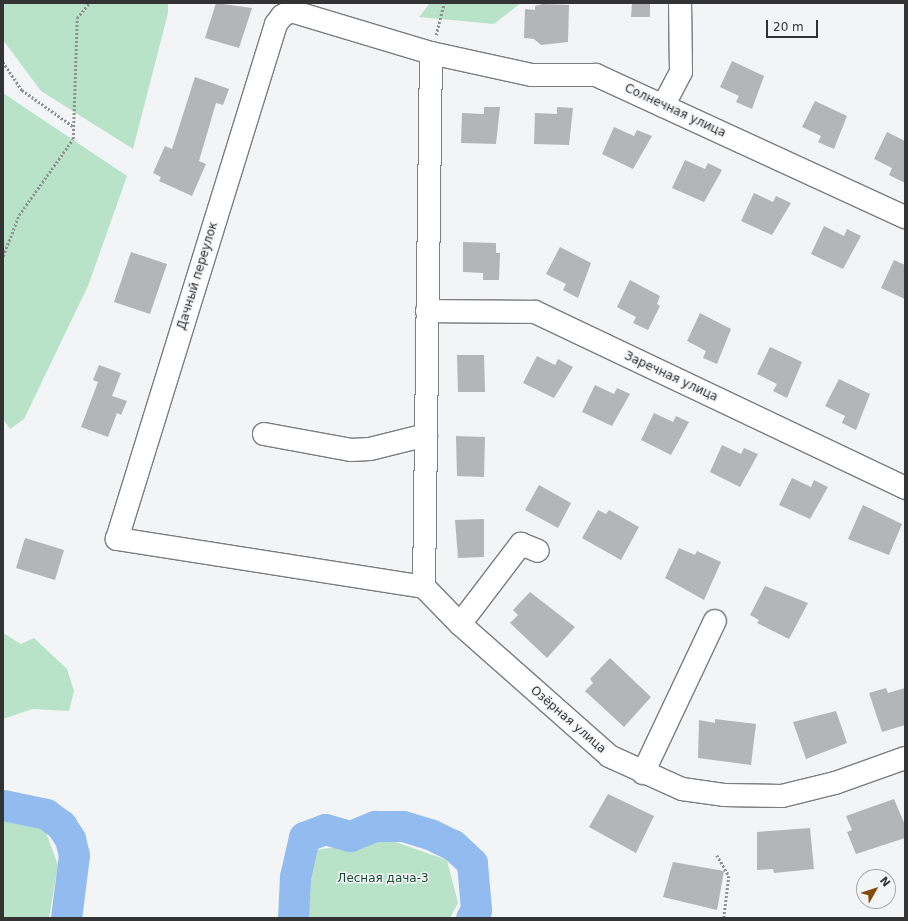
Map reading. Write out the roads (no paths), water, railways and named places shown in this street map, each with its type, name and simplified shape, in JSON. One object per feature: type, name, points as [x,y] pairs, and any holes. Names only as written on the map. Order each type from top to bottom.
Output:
[{"type":"street","points":[[663,106],[680,72],[680,3]]},
{"type":"street","name":"Солнечная улица","points":[[282,16],[291,12],[431,53],[532,75],[596,75],[905,217]]},
{"type":"street","name":"Дачный переулок","points":[[282,16],[276,24],[117,539],[424,587]]},
{"type":"street","points":[[424,587],[431,53]]},
{"type":"street","name":"Заречная улица","points":[[427,311],[535,312],[905,488]]},
{"type":"street","points":[[264,434],[352,450],[370,450],[426,435]]},
{"type":"street","points":[[460,624],[521,544],[538,551]]},
{"type":"street","name":"Озёрная улица","points":[[424,587],[460,624],[579,732],[610,756],[643,773],[682,789],[724,795],[782,796],[835,783],[905,758]]},
{"type":"street","points":[[643,773],[715,621]]},
{"type":"waterway","points":[[3,805],[46,814],[61,825],[70,839],[74,855],[66,918]]},
{"type":"waterway","points":[[293,918],[295,877],[304,837],[325,829],[350,836],[375,826],[403,826],[430,834],[453,845],[472,863],[476,910],[471,918]]},
{"type":"park label","name":"Лесная дача-3","points":[[383,879]]}]
